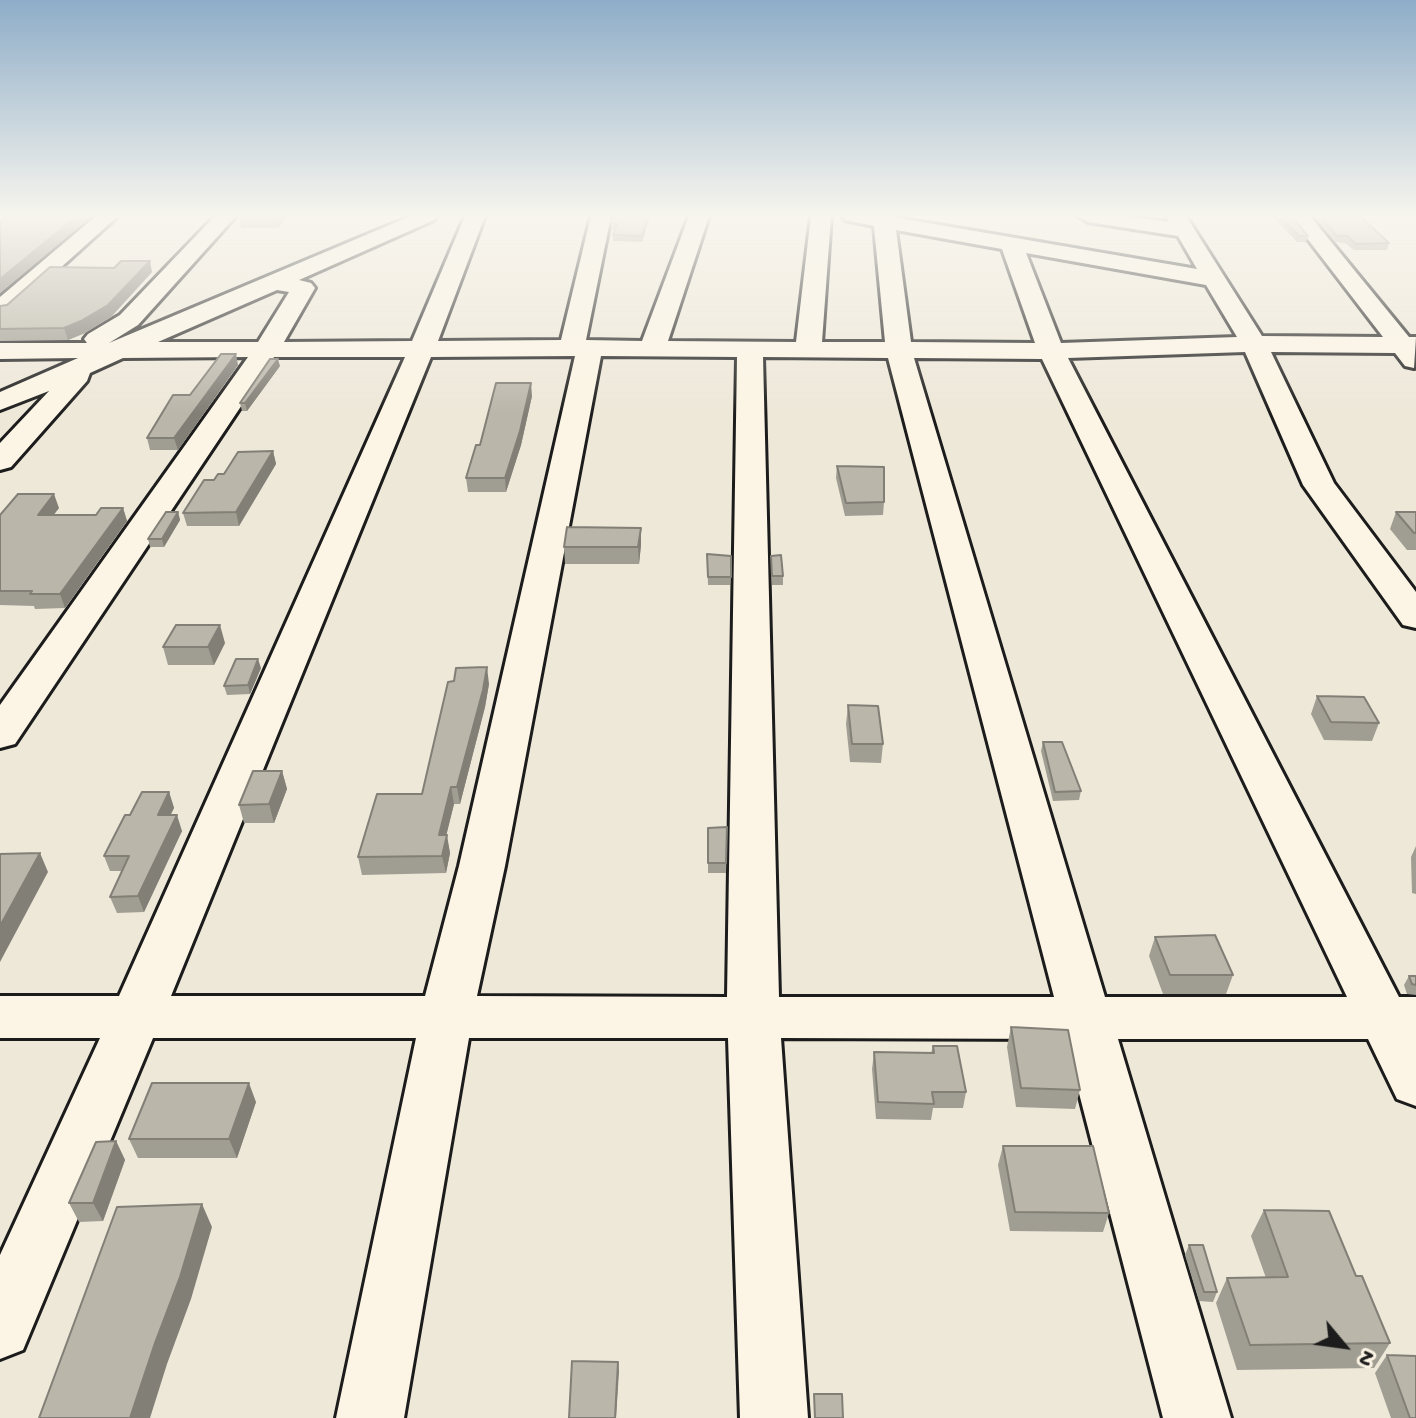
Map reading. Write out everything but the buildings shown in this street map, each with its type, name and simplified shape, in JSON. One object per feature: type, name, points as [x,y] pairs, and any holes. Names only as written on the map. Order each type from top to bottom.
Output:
[{"type":"street","points":[[0,309],[31,282]]},
{"type":"street","points":[[0,402],[80,358],[129,320],[164,282]]},
{"type":"street","points":[[0,351],[80,358],[114,350],[273,282]]},
{"type":"street","points":[[0,735],[267,349],[303,288],[274,282]]},
{"type":"street","points":[[0,1327],[136,1017],[448,282]]},
{"type":"street","points":[[370,1418],[446,1018],[482,866],[591,282]]},
{"type":"street","points":[[652,349],[676,282]]},
{"type":"street","points":[[808,351],[815,282]]},
{"type":"street","points":[[883,282],[899,351],[1083,1018],[1197,1418]]},
{"type":"street","points":[[1026,282],[1051,351],[1399,1018],[1416,1083]]},
{"type":"street","points":[[1216,282],[1254,344],[1319,485],[1416,617]]},
{"type":"street","points":[[1355,282],[1412,351]]},
{"type":"street","points":[[114,350],[581,348],[1051,351],[1254,344],[1412,351]]},
{"type":"street","points":[[750,350],[753,1018],[774,1418]]},
{"type":"street","points":[[0,461],[80,358]]},
{"type":"street","points":[[0,1017],[1399,1018]]}]
